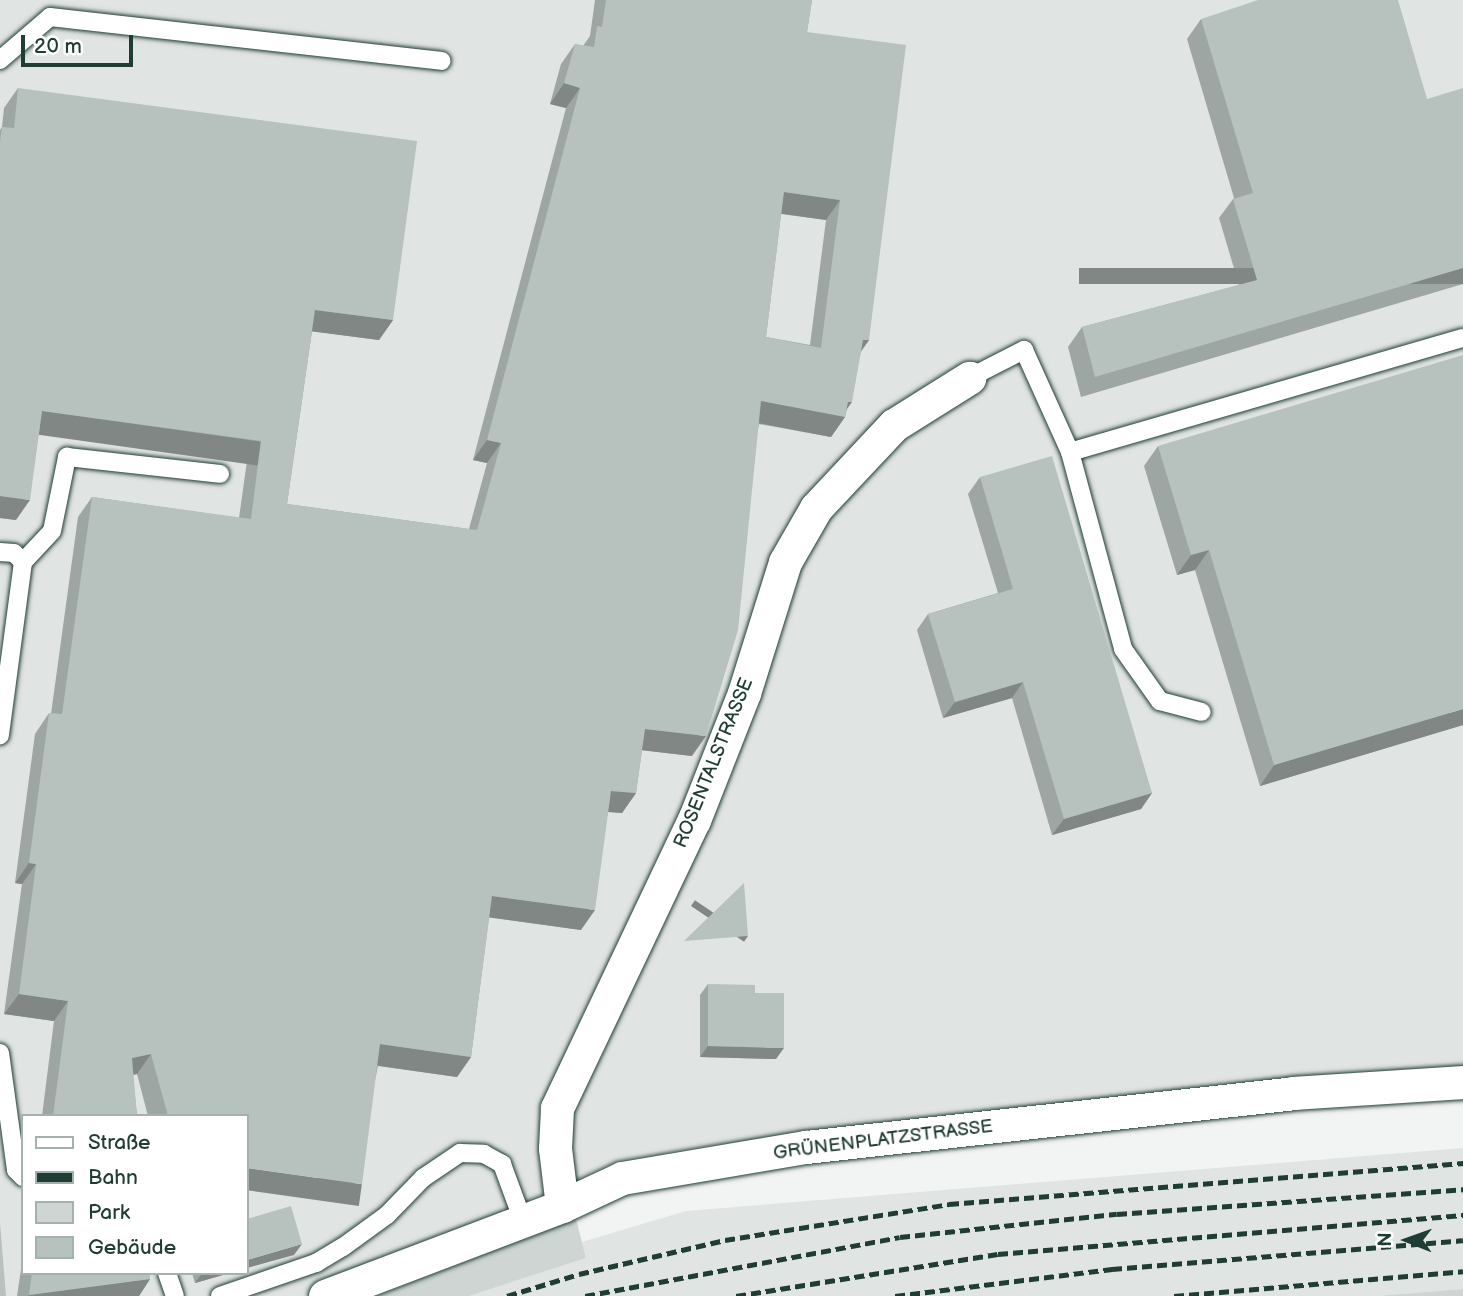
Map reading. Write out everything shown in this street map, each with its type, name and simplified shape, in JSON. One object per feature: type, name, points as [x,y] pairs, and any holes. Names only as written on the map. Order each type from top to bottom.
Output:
[{"type":"street","name":"ROSENTALSTRASSE","points":[[562,1206],[555,1148],[557,1108],[694,820],[744,693],[785,562],[816,508],[894,425],[969,378]]},
{"type":"street","name":"GRÜNENPLATZSTRASSE","points":[[325,1296],[562,1206],[622,1178],[806,1147],[1293,1093],[1463,1082]]},
{"type":"lane","points":[[0,60],[50,16],[442,61]]},
{"type":"lane","points":[[1070,452],[1463,338]]},
{"type":"lane","points":[[969,378],[1024,351],[1070,452],[1123,649],[1160,701],[1202,712]]},
{"type":"lane","points":[[0,735],[23,562],[52,531],[67,457],[220,474]]},
{"type":"lane","points":[[0,552],[14,553],[23,562]]},
{"type":"lane","points":[[0,1053],[16,1170],[21,1175]]},
{"type":"lane","points":[[220,1296],[316,1263],[343,1247],[387,1215],[423,1178],[460,1153],[484,1154],[502,1164],[523,1221]]},
{"type":"lane","points":[[168,1275],[175,1296]]},
{"type":"shaded area","points":[[0,0],[1463,0],[1463,1066],[1092,1100],[712,1145],[618,1161],[305,1296],[0,1296]]},
{"type":"shaded area","points":[[1463,1148],[1463,1289],[1377,1296],[469,1296],[586,1258],[582,1242],[686,1211]]},
{"type":"green space","points":[[576,1219],[586,1258],[469,1296],[377,1296]]},
{"type":"green space","points":[[1463,1289],[1463,1296],[1377,1296]]},
{"type":"building","points":[[606,0],[812,0],[807,32],[906,45],[869,340],[863,340],[852,402],[848,402],[845,417],[761,401],[738,630],[706,736],[645,729],[636,793],[611,791],[595,910],[492,896],[471,1057],[380,1044],[362,1184],[248,1168],[248,1114],[167,1114],[151,1054],[132,1058],[137,1114],[53,1114],[68,1001],[19,994],[36,864],[29,863],[49,713],[62,714],[92,497],[251,519],[261,441],[42,411],[30,500],[0,496],[0,141],[2,127],[14,128],[18,88],[417,141],[393,320],[315,310],[287,504],[477,530],[501,443],[487,440],[580,88],[564,83],[575,44],[594,47],[597,26],[602,27]],"holes":[[[784,192],[840,200],[821,348],[766,337]]]},
{"type":"building","points":[[1258,0],[1398,0],[1427,99],[1463,88],[1463,268],[1095,377],[1082,327],[1257,280],[1233,199],[1253,193],[1201,19]]},
{"type":"building","points":[[1463,355],[1463,709],[1274,765],[1209,550],[1191,555],[1158,446]]},
{"type":"building","points":[[1052,456],[1152,793],[1064,819],[1023,682],[955,702],[928,614],[1013,589],[980,477]]},
{"type":"building","points":[[744,883],[748,936],[684,941]]},
{"type":"building","points":[[708,984],[755,985],[755,993],[784,993],[784,1048],[708,1046]]},
{"type":"building","points":[[291,1206],[302,1244],[248,1260],[248,1219]]},
{"type":"building","points":[[0,1223],[6,1296],[0,1296]]},
{"type":"building","points":[[32,1275],[150,1275],[150,1279],[29,1295]]},
{"type":"railway","points":[[507,1296],[579,1274],[725,1240],[949,1204],[1463,1163]]},
{"type":"railway","points":[[585,1296],[900,1237],[1117,1214],[1463,1189]]},
{"type":"railway","points":[[736,1296],[998,1254],[1463,1215]]},
{"type":"railway","points":[[895,1296],[1112,1269],[1463,1240]]},
{"type":"railway","points":[[1174,1296],[1463,1271]]}]
